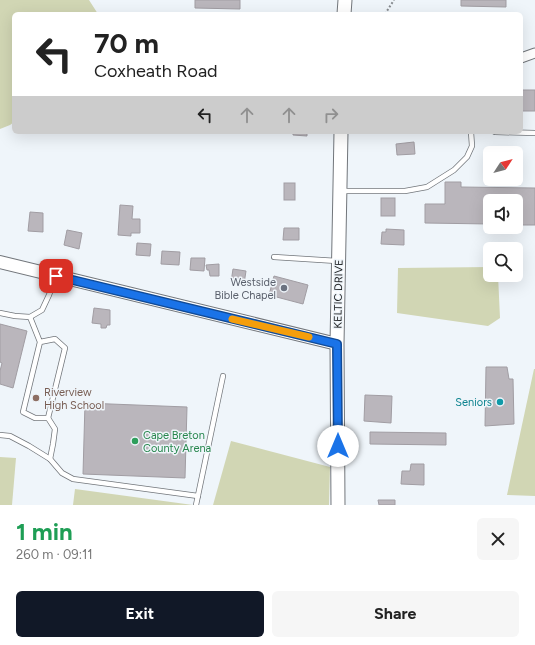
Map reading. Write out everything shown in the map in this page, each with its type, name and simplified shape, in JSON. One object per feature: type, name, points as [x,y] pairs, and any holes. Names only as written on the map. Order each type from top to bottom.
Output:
[{"type":"main road","points":[[344,12],[345,0]]},
{"type":"main road","name":"KELTIC DRIVE","points":[[338,505],[337,344],[341,134]]},
{"type":"street","points":[[523,57],[535,53]]},
{"type":"street","points":[[0,262],[337,344]]},
{"type":"lane","points":[[523,133],[535,133]]},
{"type":"lane","points":[[340,191],[405,191],[427,187],[454,170],[467,157],[472,146],[470,134]]},
{"type":"lane","points":[[274,257],[338,261]]},
{"type":"lane","points":[[0,313],[30,317],[42,310],[56,276]]},
{"type":"lane","points":[[30,317],[40,342],[23,412],[35,418],[48,418]]},
{"type":"lane","points":[[40,342],[55,339],[65,348],[48,418],[54,429],[54,444],[50,459]]},
{"type":"lane","points":[[196,505],[223,376]]},
{"type":"lane","points":[[0,435],[10,436],[29,446],[50,459],[62,473],[74,480],[198,496]]},
{"type":"path","points":[[386,12],[394,0]]},
{"type":"green space","points":[[0,0],[89,0],[97,12],[12,12],[12,124],[0,129]]},
{"type":"green space","points":[[483,267],[483,282],[498,282],[500,318],[488,326],[397,313],[398,268]]},
{"type":"green space","points":[[534,369],[535,496],[507,495]]},
{"type":"green space","points":[[231,441],[330,467],[329,505],[213,505]]},
{"type":"green space","points":[[0,457],[16,458],[12,505],[0,505]]},
{"type":"green space","points":[[75,489],[193,505],[73,505]]},
{"type":"building","points":[[195,0],[240,0],[240,9],[195,8]]},
{"type":"building","points":[[461,0],[506,0],[506,7],[461,6]]},
{"type":"building","points":[[523,90],[535,90],[535,111],[523,111]]},
{"type":"building","points":[[307,134],[307,136],[293,135]]},
{"type":"building","points":[[414,142],[415,154],[397,155],[396,144]]},
{"type":"building","points":[[445,182],[461,182],[461,187],[535,188],[535,225],[523,225],[523,194],[483,194],[483,224],[425,223],[425,204],[445,204]]},
{"type":"building","points":[[284,183],[295,183],[295,200],[284,200]]},
{"type":"building","points":[[381,198],[395,198],[395,216],[381,216]]},
{"type":"building","points":[[120,205],[133,206],[132,219],[140,219],[140,233],[131,233],[131,236],[118,235]]},
{"type":"building","points":[[30,212],[43,213],[43,232],[28,231]]},
{"type":"building","points":[[284,228],[299,228],[299,240],[283,240]]},
{"type":"building","points":[[386,229],[404,230],[404,245],[381,244],[382,232],[386,232]]},
{"type":"building","points":[[67,230],[82,233],[79,249],[64,245]]},
{"type":"building","points":[[137,243],[151,244],[150,256],[136,255]]},
{"type":"building","points":[[162,251],[180,252],[179,265],[161,264]]},
{"type":"building","points":[[191,258],[205,258],[204,271],[190,270]]},
{"type":"building","points":[[219,264],[219,276],[210,276],[206,265]]},
{"type":"building","points":[[233,269],[246,271],[244,284],[231,282]]},
{"type":"building","points":[[274,276],[308,285],[303,304],[269,295]]},
{"type":"building","points":[[94,308],[110,310],[110,325],[107,325],[106,328],[101,328],[101,324],[92,323]]},
{"type":"building","name":"Riverview High School","points":[[0,324],[27,331],[13,388],[0,384],[0,371],[2,363],[0,362]]},
{"type":"building","name":"Seniors","points":[[486,367],[507,367],[509,379],[513,379],[514,424],[485,426]]},
{"type":"building","points":[[365,395],[392,396],[391,423],[364,421]]},
{"type":"building","name":"Cape Breton County Arena","points":[[85,403],[187,407],[185,478],[83,474]]},
{"type":"building","points":[[370,432],[446,433],[446,445],[370,444]]},
{"type":"building","points":[[411,464],[424,464],[424,485],[401,484],[402,471],[410,471]]},
{"type":"building","points":[[378,500],[395,500],[395,505],[379,505]]},
{"type":"slow traffic","points":[[232,319],[309,337]]},
{"type":"place","name":"Westside Bible Chapel","points":[[284,288]]},
{"type":"place","name":"Riverview High School","points":[[36,398]]},
{"type":"place","name":"Seniors","points":[[500,402]]},
{"type":"place","name":"Cape Breton County Arena","points":[[135,441]]},
{"type":"route","points":[[56,276],[337,344],[338,446]]}]
